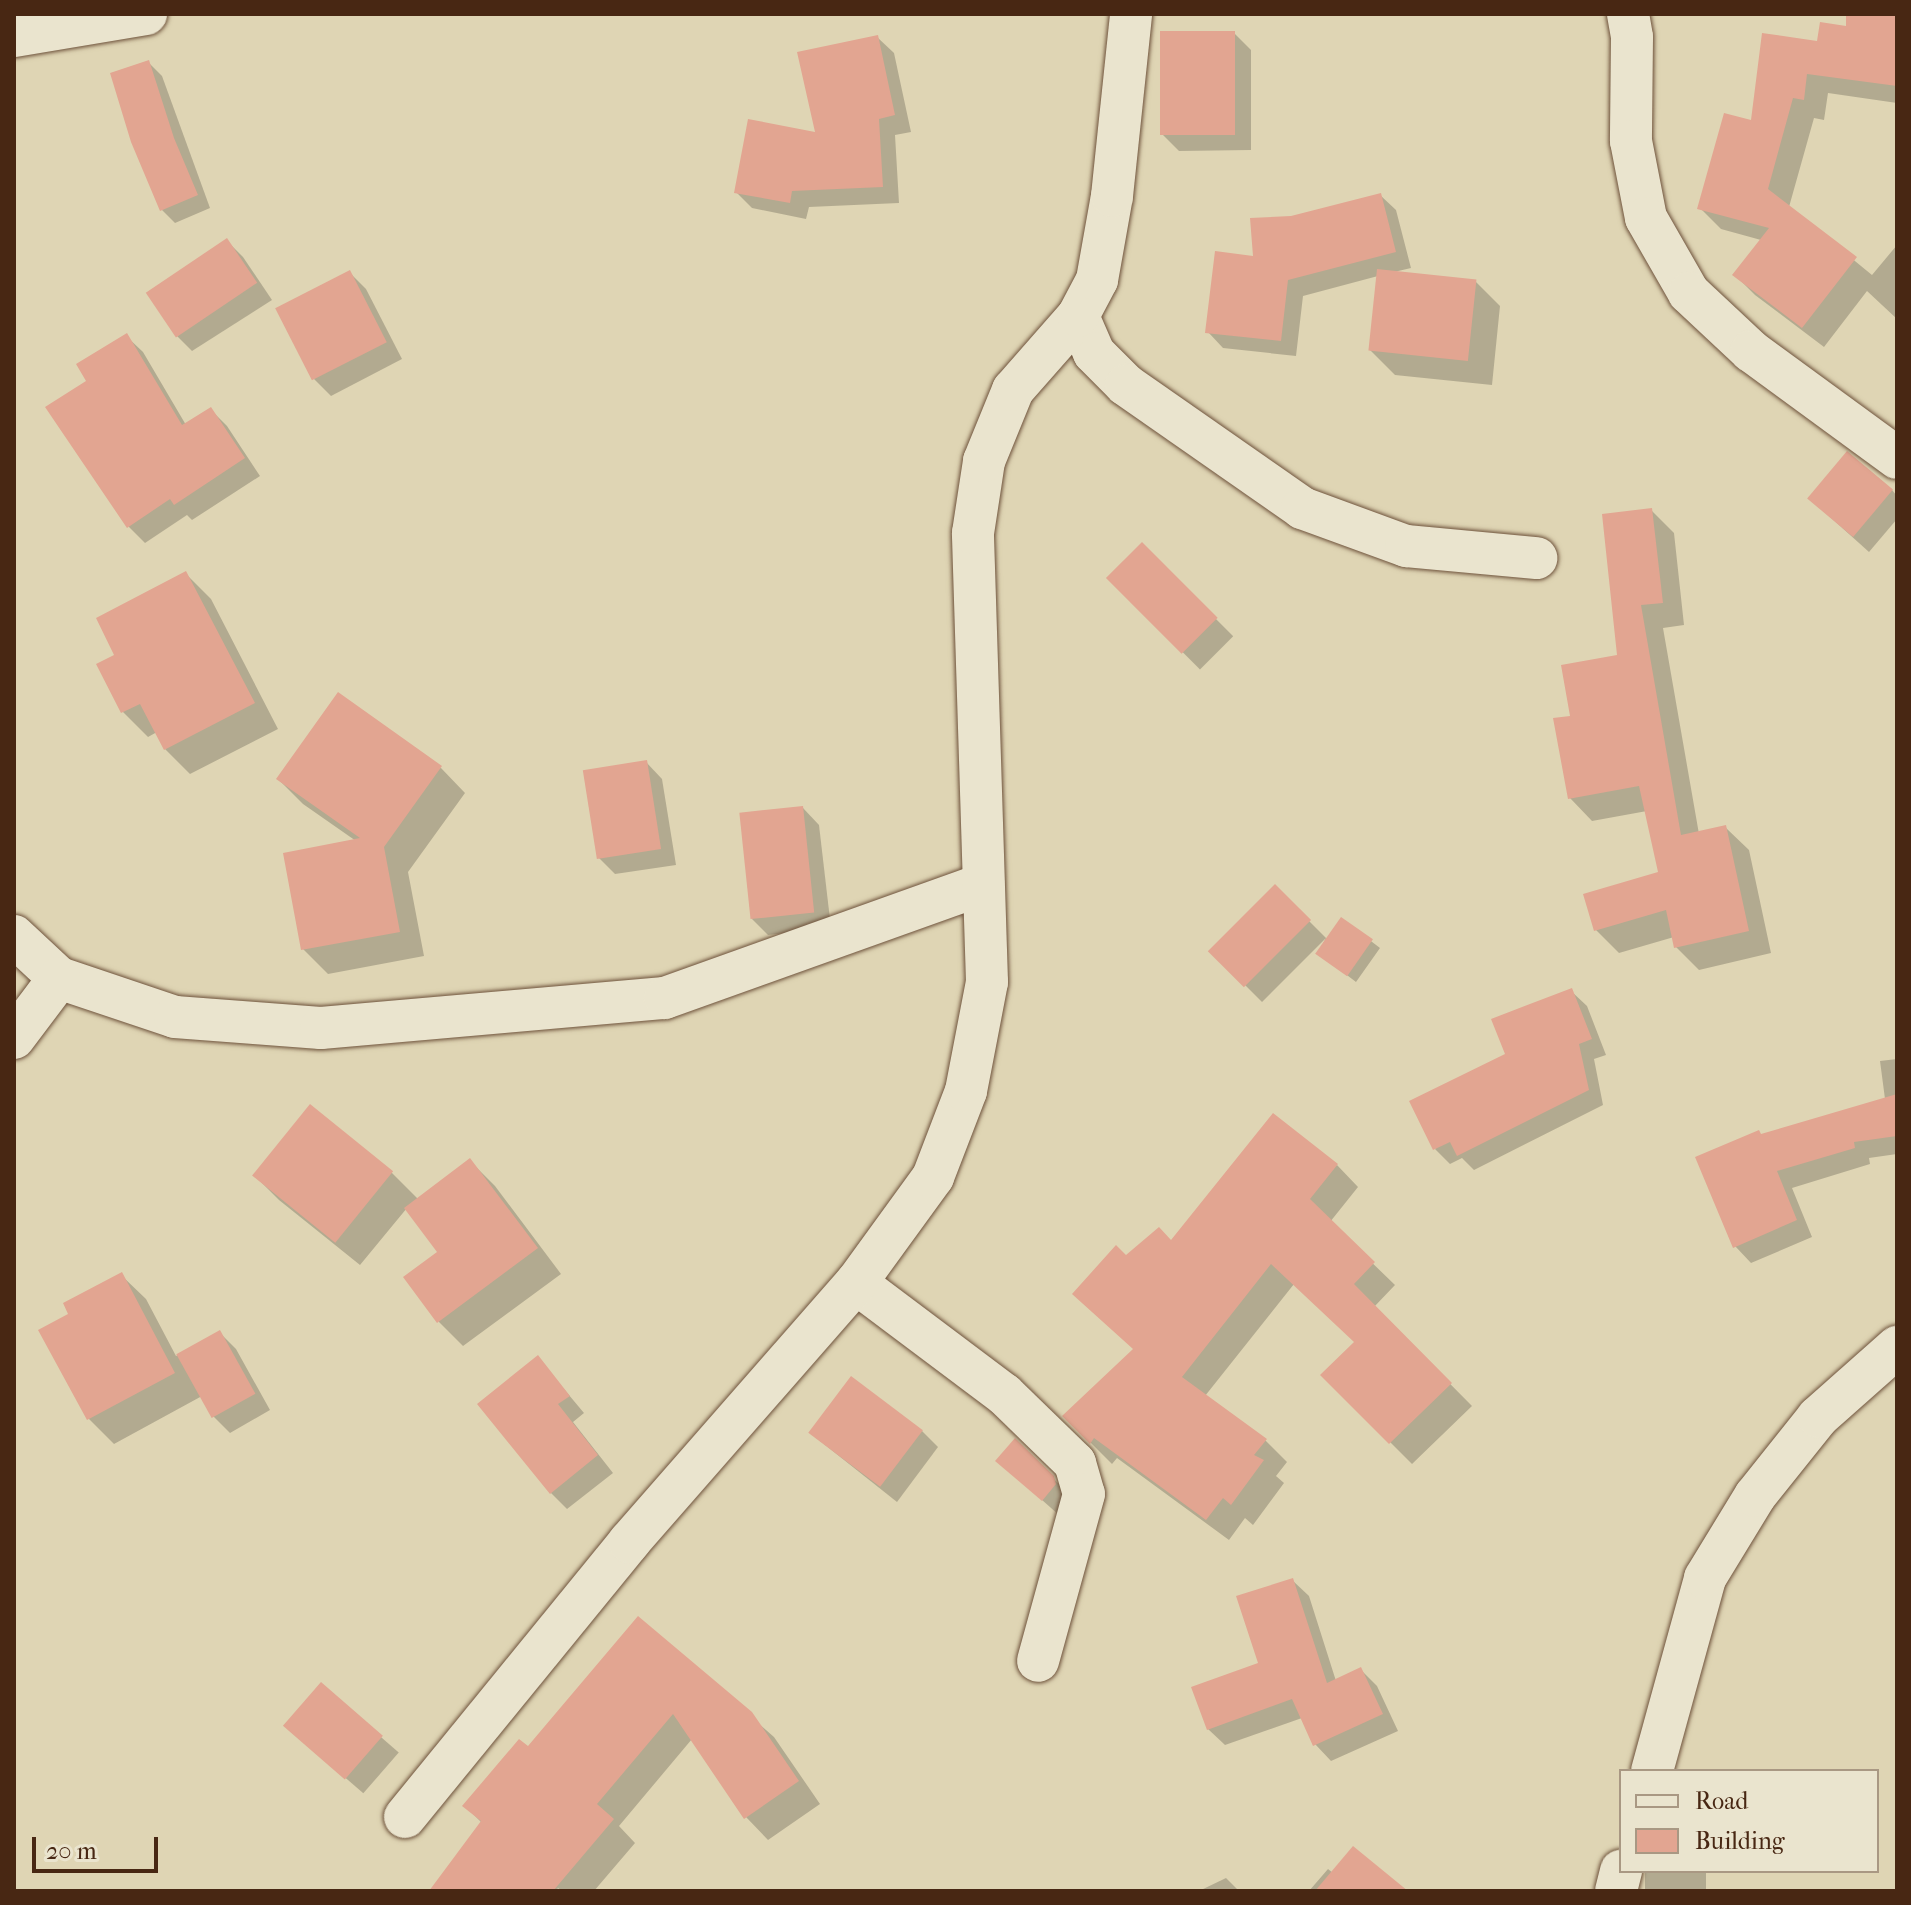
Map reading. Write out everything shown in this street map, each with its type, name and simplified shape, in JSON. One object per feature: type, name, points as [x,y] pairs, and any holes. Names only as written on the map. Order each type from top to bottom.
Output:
[{"type":"street","points":[[14,36],[146,14]]},
{"type":"street","points":[[405,1817],[629,1542],[856,1283],[933,1177],[966,1091],[987,982],[973,533],[984,461],[1013,390],[1078,316],[1097,280],[1112,196],[1131,14]]},
{"type":"street","points":[[1628,14],[1632,37],[1631,141],[1646,218],[1689,293],[1751,351],[1897,458]]},
{"type":"street","points":[[1078,316],[1094,353],[1126,385],[1302,508],[1406,546],[1536,558]]},
{"type":"street","points":[[14,936],[59,978],[175,1017],[321,1028],[665,998],[983,884]]},
{"type":"street","points":[[14,1038],[59,978]]},
{"type":"street","points":[[856,1283],[1004,1394],[1075,1463],[1084,1494],[1038,1661]]},
{"type":"street","points":[[1653,1769],[1705,1578],[1755,1496],[1818,1417],[1897,1347]]},
{"type":"building","points":[[1846,14],[1897,14],[1897,86],[1807,74],[1804,100],[1793,98],[1768,189],[1857,257],[1802,328],[1732,275],[1769,228],[1697,209],[1724,113],[1751,120],[1762,33],[1817,41],[1820,22],[1846,26]]},
{"type":"building","points":[[1160,31],[1235,31],[1235,135],[1160,135]]},
{"type":"building","points":[[878,35],[895,115],[879,119],[883,187],[792,191],[790,203],[734,193],[748,119],[815,132],[797,52]]},
{"type":"building","points":[[149,60],[174,138],[198,195],[160,211],[131,142],[110,73]]},
{"type":"building","points":[[1381,193],[1396,252],[1288,280],[1281,341],[1205,333],[1215,251],[1253,256],[1250,218],[1291,216]]},
{"type":"building","points":[[227,238],[257,283],[176,338],[146,293]]},
{"type":"building","points":[[1377,269],[1476,279],[1468,361],[1368,351]]},
{"type":"building","points":[[350,270],[387,342],[312,380],[275,308]]},
{"type":"building","points":[[127,333],[182,425],[211,407],[245,458],[174,505],[170,499],[127,528],[45,407],[86,381],[76,364]]},
{"type":"building","points":[[1847,451],[1893,490],[1853,537],[1807,498]]},
{"type":"building","points":[[1652,508],[1663,603],[1641,605],[1681,835],[1726,825],[1749,931],[1674,948],[1666,910],[1594,931],[1583,894],[1658,872],[1639,786],[1568,799],[1553,718],[1570,716],[1561,665],[1617,655],[1602,514]]},
{"type":"building","points":[[1142,542],[1218,618],[1182,654],[1106,578]]},
{"type":"building","points":[[186,571],[255,703],[164,750],[140,704],[121,713],[96,664],[114,655],[96,618]]},
{"type":"building","points":[[338,692],[442,766],[384,847],[400,932],[301,950],[283,853],[360,838],[276,779]]},
{"type":"building","points":[[647,760],[661,849],[597,859],[583,770]]},
{"type":"building","points":[[803,806],[814,912],[751,919],[739,813]]},
{"type":"building","points":[[1275,884],[1311,920],[1244,987],[1208,951]]},
{"type":"building","points":[[1341,917],[1373,939],[1347,976],[1315,954]]},
{"type":"building","points":[[1572,988],[1592,1039],[1579,1044],[1589,1090],[1457,1156],[1450,1142],[1433,1150],[1409,1101],[1505,1054],[1491,1019]]},
{"type":"building","points":[[1897,1094],[1897,1136],[1854,1142],[1855,1148],[1777,1171],[1797,1220],[1733,1248],[1695,1157],[1759,1130],[1761,1134]]},
{"type":"building","points":[[310,1104],[393,1171],[335,1243],[252,1175]]},
{"type":"building","points":[[1273,1113],[1338,1164],[1310,1199],[1375,1262],[1354,1284],[1452,1383],[1389,1444],[1320,1375],[1354,1342],[1271,1264],[1182,1377],[1267,1439],[1254,1455],[1264,1460],[1231,1505],[1223,1498],[1206,1520],[1094,1438],[1090,1444],[1062,1416],[1133,1349],[1072,1294],[1116,1245],[1126,1255],[1159,1227],[1171,1240]]},
{"type":"building","points":[[470,1158],[538,1248],[437,1323],[403,1277],[437,1252],[404,1208]]},
{"type":"building","points":[[122,1272],[175,1373],[87,1420],[38,1330],[68,1314],[63,1303]]},
{"type":"building","points":[[220,1330],[255,1394],[212,1418],[176,1354]]},
{"type":"building","points":[[538,1355],[570,1396],[558,1404],[598,1455],[550,1494],[477,1404]]},
{"type":"building","points":[[851,1376],[923,1430],[880,1487],[808,1433]]},
{"type":"building","points":[[1015,1438],[1054,1476],[1056,1484],[1042,1501],[995,1461]]},
{"type":"building","points":[[1293,1578],[1327,1683],[1361,1667],[1383,1714],[1313,1746],[1292,1699],[1207,1730],[1191,1687],[1258,1663],[1236,1596]]},
{"type":"building","points":[[638,1616],[752,1712],[799,1781],[744,1819],[673,1714],[597,1804],[614,1819],[553,1891],[429,1891],[481,1821],[462,1806],[519,1739],[528,1746]]},
{"type":"building","points":[[321,1682],[383,1736],[345,1780],[283,1726]]},
{"type":"building","points":[[1353,1846],[1408,1891],[1315,1891]]}]
